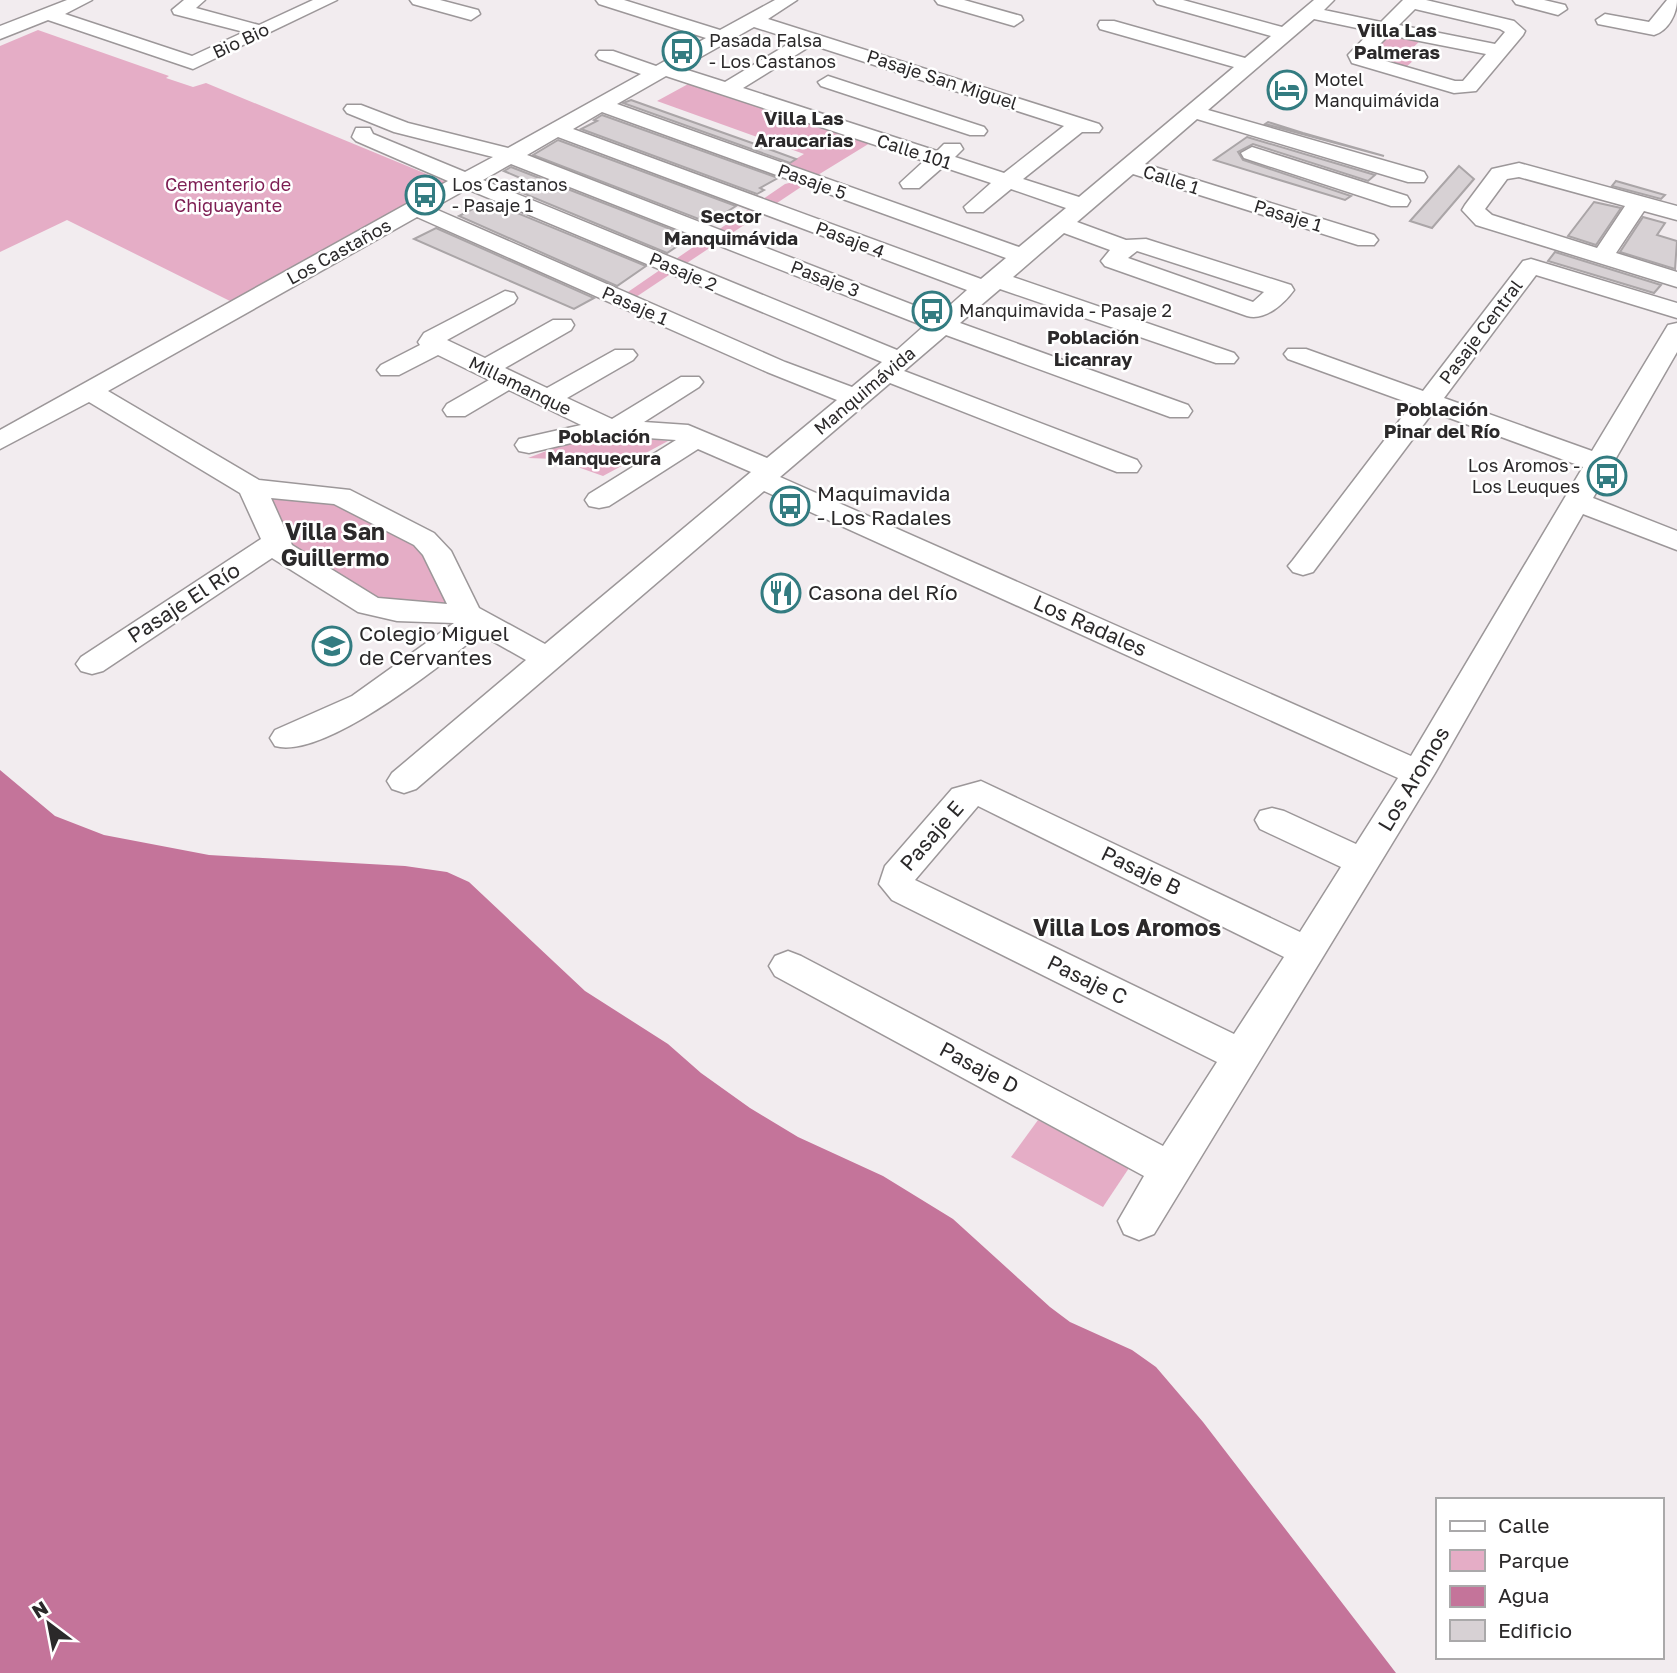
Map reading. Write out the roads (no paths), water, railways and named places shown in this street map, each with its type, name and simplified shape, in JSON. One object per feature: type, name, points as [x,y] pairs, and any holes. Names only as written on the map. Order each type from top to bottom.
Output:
[{"type":"street","points":[[0,33],[48,7],[83,0]]},
{"type":"street","points":[[196,0],[181,10],[261,31]]},
{"type":"street","name":"Bio Bio","points":[[48,7],[193,63],[328,0]]},
{"type":"street","points":[[419,0],[471,14]]},
{"type":"street","points":[[605,0],[721,37]]},
{"type":"street","name":"Los Castaños","points":[[0,441],[788,0]]},
{"type":"street","points":[[944,0],[1014,20]]},
{"type":"street","points":[[1163,0],[1275,31]]},
{"type":"street","points":[[1522,0],[1558,9]]},
{"type":"street","points":[[1653,0],[1675,2]]},
{"type":"street","points":[[1605,20],[1654,29],[1675,2]]},
{"type":"street","points":[[1415,3],[1514,28],[1516,32],[1500,51],[1472,86],[1465,88],[1359,59],[1358,55],[1409,5],[1415,3]]},
{"type":"street","points":[[1311,4],[1384,29],[1500,51]]},
{"type":"street","name":"Manquimávida","points":[[404,781],[1194,113],[1256,59],[1275,31],[1311,4]]},
{"type":"street","name":"Pasaje San Miguel","points":[[752,20],[1085,126],[1006,182]]},
{"type":"street","points":[[1101,29],[1256,59]]},
{"type":"street","points":[[726,90],[811,38]]},
{"type":"street","points":[[1411,56],[1429,38]]},
{"type":"street","name":"Calle 101","points":[[606,55],[783,108],[1084,206]]},
{"type":"street","points":[[783,108],[870,57]]},
{"type":"street","points":[[828,82],[977,131]]},
{"type":"street","points":[[911,183],[933,167],[937,160],[1014,103]]},
{"type":"street","name":"Pasaje 5","points":[[601,105],[1024,257]]},
{"type":"street","name":"Pasaje 3","points":[[354,109],[385,122],[510,155],[943,325]]},
{"type":"street","points":[[1194,113],[1405,174],[1373,193]]},
{"type":"street","name":"Pasaje 2","points":[[385,122],[364,131],[363,137],[466,181],[638,280],[894,367]]},
{"type":"street","name":"Pasaje 4","points":[[557,130],[755,204],[992,284]]},
{"type":"street","points":[[1269,135],[1250,151],[1399,201]]},
{"type":"street","points":[[860,152],[879,141]]},
{"type":"street","name":"Calle 1","points":[[1131,166],[1211,192]]},
{"type":"street","points":[[1677,213],[1513,170],[1500,174],[1473,208],[1476,215],[1484,220],[1677,280]]},
{"type":"street","points":[[638,280],[796,176]]},
{"type":"street","points":[[975,207],[1006,182]]},
{"type":"street","name":"Pasaje 1","points":[[1211,192],[1366,240]]},
{"type":"street","points":[[1602,257],[1639,202]]},
{"type":"street","name":"Pasaje 1","points":[[415,208],[638,280],[857,398]]},
{"type":"street","points":[[1062,225],[1125,247],[1141,245],[1282,290],[1256,311],[1113,261],[1125,247]]},
{"type":"street","name":"Pasaje Central","points":[[1303,566],[1531,266],[1677,311]]},
{"type":"street","points":[[992,284],[1224,358]]},
{"type":"street","points":[[390,370],[505,298]]},
{"type":"street","points":[[456,410],[496,374],[562,325]]},
{"type":"street","points":[[943,325],[1179,411]]},
{"type":"street","name":"Los Aromos","points":[[1139,1222],[1418,774],[1599,463],[1667,366],[1677,330]]},
{"type":"street","name":"Millamanque","points":[[434,343],[609,427],[671,429],[697,438],[766,474]]},
{"type":"street","points":[[1297,354],[1599,463]]},
{"type":"street","points":[[547,399],[624,355]]},
{"type":"street","points":[[894,367],[1127,466]]},
{"type":"street","points":[[529,445],[609,427],[690,382]]},
{"type":"street","points":[[91,392],[252,488],[341,496],[424,539],[436,551],[472,617]]},
{"type":"street","points":[[599,500],[697,438]]},
{"type":"street","name":"Los Radales","points":[[766,474],[1418,774]]},
{"type":"street","points":[[252,488],[276,542],[294,561],[377,608],[472,617],[547,659]]},
{"type":"street","points":[[1577,502],[1677,541]]},
{"type":"street","name":"Pasaje El Río","points":[[92,664],[276,542]]},
{"type":"street","points":[[287,738],[337,720],[424,662],[472,617]]},
{"type":"street","name":"Pasaje E","points":[[897,884],[898,875],[964,798],[975,793]]},
{"type":"street","name":"Pasaje B","points":[[975,793],[1000,800],[1307,952]]},
{"type":"street","points":[[1272,820],[1363,862]]},
{"type":"street","name":"Pasaje C","points":[[897,884],[905,891],[1242,1056]]},
{"type":"street","name":"Pasaje D","points":[[788,965],[1170,1170]]},
{"type":"water","points":[[0,770],[55,816],[104,835],[209,855],[405,866],[447,872],[469,882],[585,991],[668,1044],[701,1073],[750,1108],[798,1137],[883,1176],[953,1219],[1070,1322],[1132,1350],[1156,1367],[1203,1422],[1396,1673],[0,1673]]},
{"type":"place","name":"Pasada Falsa - Los Castanos","points":[[682,51]]},
{"type":"place","name":"Motel Manquimávida","points":[[1287,90]]},
{"type":"place","name":"Los Castanos - Pasaje 1","points":[[425,195]]},
{"type":"place","name":"Manquimavida - Pasaje 2","points":[[932,311]]},
{"type":"place","name":"Los Aromos - Los Leuques","points":[[1607,476]]},
{"type":"place","name":"Maquimavida - Los Radales","points":[[790,506]]},
{"type":"place","name":"Casona del Río","points":[[781,593]]},
{"type":"place","name":"Colegio Miguel de Cervantes","points":[[332,646]]},
{"type":"district","name":"Villa Las Palmeras","points":[[1397,41]]},
{"type":"district","name":"Villa Las Araucarias","points":[[804,129]]},
{"type":"district","name":"Sector Manquimávida","points":[[731,227]]},
{"type":"district","name":"Población Licanray","points":[[1093,348]]},
{"type":"district","name":"Población Pinar del Río","points":[[1442,420]]},
{"type":"district","name":"Población Manquecura","points":[[604,447]]},
{"type":"district","name":"Villa San Guillermo","points":[[335,545]]},
{"type":"district","name":"Villa Los Aromos","points":[[1127,928]]},
{"type":"park label","name":"Cementerio de Chiguayante","points":[[228,195]]}]
